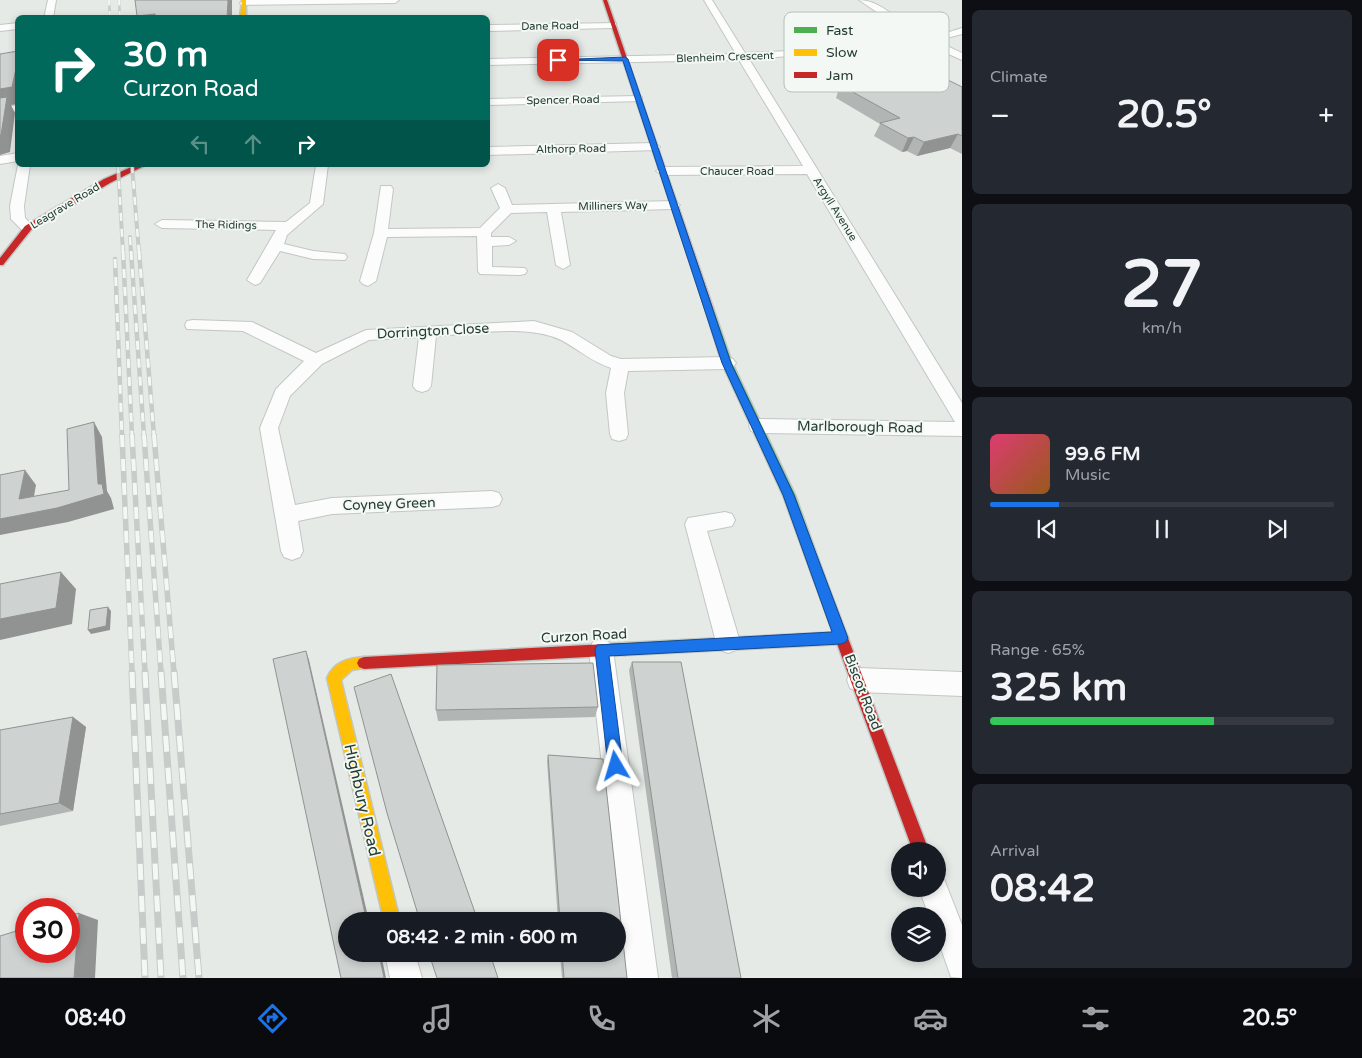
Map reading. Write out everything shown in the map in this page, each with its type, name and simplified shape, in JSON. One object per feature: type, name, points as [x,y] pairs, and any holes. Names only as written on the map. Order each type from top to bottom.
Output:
[{"type":"street","points":[[49,15],[52,0]]},
{"type":"street","points":[[243,15],[244,2],[395,0]]},
{"type":"street","name":"Biscot Road","points":[[605,0],[727,363],[789,495],[841,638],[860,680],[918,842]]},
{"type":"street","name":"Argyll Avenue","points":[[708,0],[962,418]]},
{"type":"street","points":[[863,0],[880,12]]},
{"type":"street","name":"Dane Road","points":[[490,28],[613,25]]},
{"type":"street","points":[[0,28],[15,26]]},
{"type":"street","points":[[949,37],[962,31]]},
{"type":"street","points":[[949,49],[962,57]]},
{"type":"street","name":"Blenheim Crescent","points":[[490,62],[653,60],[784,55]]},
{"type":"street","name":"Spencer Road","points":[[490,102],[638,98]]},
{"type":"street","points":[[0,111],[15,108]]},
{"type":"street","name":"Althorp Road","points":[[490,151],[654,147]]},
{"type":"street","points":[[0,160],[15,158]]},
{"type":"street","points":[[24,167],[17,206],[18,218],[28,228]]},
{"type":"street","name":"Leagrave Road","points":[[0,263],[28,228],[107,181],[138,167]]},
{"type":"street","points":[[255,280],[276,246],[281,233],[316,204],[322,167]]},
{"type":"street","name":"Chaucer Road","points":[[662,171],[811,170]]},
{"type":"street","points":[[498,188],[506,209],[485,237],[485,271],[520,271]]},
{"type":"street","points":[[368,282],[381,233],[386,189]]},
{"type":"street","name":"Milliners Way","points":[[506,209],[673,205]]},
{"type":"street","points":[[553,207],[564,265]]},
{"type":"street","name":"The Ridings","points":[[162,224],[289,226]]},
{"type":"street","points":[[381,233],[485,237],[509,241]]},
{"type":"street","points":[[276,246],[313,255],[340,257]]},
{"type":"street","points":[[193,325],[246,326],[316,360]]},
{"type":"street","name":"Dorrington Close","points":[[292,550],[288,514],[269,428],[282,393],[316,360],[366,335],[428,330],[534,326],[566,336],[605,360],[620,365],[727,363]]},
{"type":"street","points":[[422,386],[428,330]]},
{"type":"street","points":[[619,434],[614,393],[620,365]]},
{"type":"street","name":"Marlborough Road","points":[[758,426],[962,428]]},
{"type":"street","name":"Coyney Green","points":[[288,514],[332,506],[492,499]]},
{"type":"street","points":[[724,520],[695,524],[728,642]]},
{"type":"street","name":"Curzon Road","points":[[334,678],[349,664],[728,642],[841,638]]},
{"type":"street","points":[[601,650],[642,978]]},
{"type":"street","name":"Highbury Road","points":[[334,678],[390,912]]},
{"type":"street","points":[[860,680],[962,684]]},
{"type":"street","points":[[937,897],[962,966]]},
{"type":"street","points":[[402,962],[406,978]]},
{"type":"building","points":[[135,0],[228,0],[227,15],[137,15]]},
{"type":"building","points":[[15,52],[15,74],[12,87],[0,89],[0,54]]},
{"type":"building","points":[[949,80],[962,87],[962,136],[958,134],[924,142],[914,137],[908,138],[880,123],[900,118],[853,92],[949,92]]},
{"type":"building","points":[[7,97],[1,135],[0,135],[0,98]]},
{"type":"building","points":[[94,422],[98,484],[102,484],[104,494],[57,508],[0,519],[0,475],[25,470],[19,499],[69,490],[67,429]]},
{"type":"building","points":[[61,572],[56,608],[0,619],[0,584]]},
{"type":"building","points":[[108,607],[106,626],[88,630],[90,610]]},
{"type":"building","points":[[306,651],[365,912],[338,912],[338,962],[381,962],[384,978],[341,978],[273,659]]},
{"type":"building","points":[[632,662],[681,662],[741,978],[678,978]]},
{"type":"building","points":[[593,663],[598,707],[436,710],[437,665]]},
{"type":"building","points":[[391,674],[475,912],[417,912],[387,813],[354,687]]},
{"type":"building","points":[[73,717],[59,803],[0,814],[0,730]]},
{"type":"building","points":[[548,755],[603,759],[620,912],[559,912]]},
{"type":"building","points":[[15,931],[15,963],[75,963],[74,978],[0,978],[0,936]]},
{"type":"building","points":[[432,962],[493,962],[498,978],[437,978]]},
{"type":"building","points":[[563,962],[625,962],[627,978],[564,978]]},
{"type":"railway","points":[[109,0],[110,15]]},
{"type":"railway","points":[[119,0],[120,15]]},
{"type":"railway","points":[[118,167],[123,253]]},
{"type":"railway","points":[[132,167],[139,253]]},
{"type":"railway","points":[[130,237],[131,253]]},
{"type":"railway","points":[[123,251],[132,436]]},
{"type":"railway","points":[[131,251],[144,436]]},
{"type":"railway","points":[[139,251],[154,436]]},
{"type":"railway","points":[[115,259],[122,436]]},
{"type":"railway","points":[[122,435],[132,673]]},
{"type":"railway","points":[[132,435],[145,673]]},
{"type":"railway","points":[[144,435],[161,673]]},
{"type":"railway","points":[[154,435],[174,673]]},
{"type":"railway","points":[[132,672],[145,978]]},
{"type":"railway","points":[[145,672],[161,978]]},
{"type":"railway","points":[[161,672],[183,978]]},
{"type":"railway","points":[[174,672],[199,978]]},
{"type":"traffic: fast","points":[[709,308],[727,363],[789,495],[818,575]]},
{"type":"traffic: slow","points":[[243,15],[244,0]]},
{"type":"traffic: slow","points":[[625,649],[841,638]]},
{"type":"traffic: slow","points":[[364,663],[349,664],[334,678],[390,912]]},
{"type":"traffic: jam","points":[[605,0],[709,308]]},
{"type":"traffic: jam","points":[[0,263],[28,228],[107,181],[138,167]]},
{"type":"traffic: jam","points":[[818,575],[918,842]]},
{"type":"traffic: jam","points":[[364,663],[625,649]]},
{"type":"route","points":[[558,60],[625,59],[727,363],[789,495],[841,638],[728,642],[601,650],[616,766]]}]
